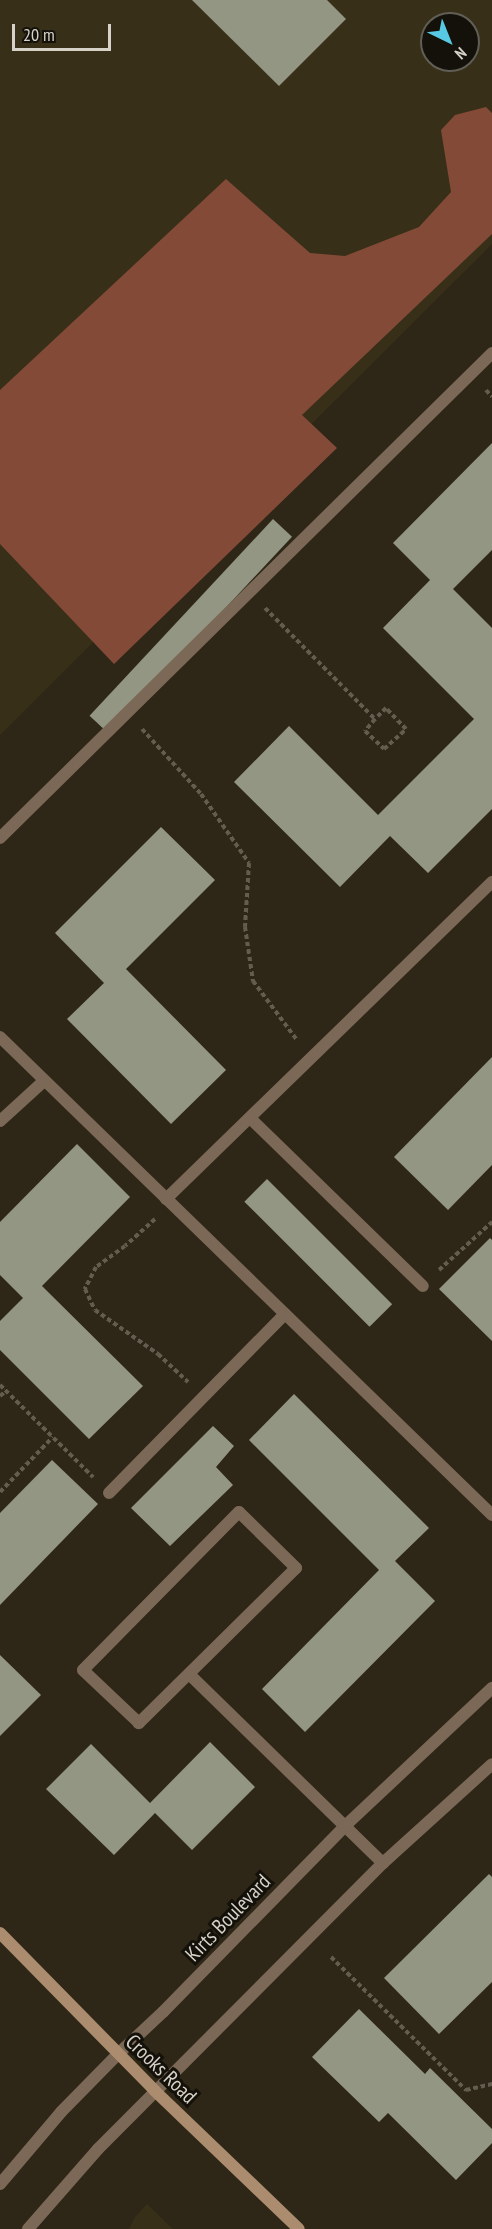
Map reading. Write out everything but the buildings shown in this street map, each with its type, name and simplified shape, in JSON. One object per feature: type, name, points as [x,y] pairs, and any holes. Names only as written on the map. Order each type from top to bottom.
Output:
[{"type":"main road","name":"Crooks Road","points":[[0,1933],[155,2091],[299,2229]]},
{"type":"street","points":[[0,838],[492,353]]},
{"type":"street","points":[[169,1201],[250,1118],[492,882]]},
{"type":"street","points":[[0,1037],[492,1515]]},
{"type":"street","points":[[0,1121],[44,1081]]},
{"type":"street","points":[[250,1118],[423,1286]]},
{"type":"street","points":[[109,1493],[285,1314]]},
{"type":"street","points":[[239,1512],[296,1568],[189,1674],[139,1723],[83,1670],[239,1512]]},
{"type":"street","points":[[189,1674],[382,1863]]},
{"type":"street","name":"Kirts Boulevard","points":[[0,2184],[61,2112],[118,2054],[163,2012],[345,1826],[492,1688]]},
{"type":"street","points":[[28,2229],[98,2149],[382,1863],[492,1764]]},
{"type":"path","points":[[249,593],[375,719]]},
{"type":"path","points":[[386,708],[406,729],[384,749],[365,731],[375,719],[386,708]]},
{"type":"path","points":[[128,713],[201,794],[249,863],[245,927],[253,981],[286,1028],[313,1057]]},
{"type":"path","points":[[169,1201],[125,1246],[96,1267],[85,1289],[95,1310],[158,1354],[203,1397]]},
{"type":"path","points":[[423,1286],[454,1254],[492,1222]]},
{"type":"path","points":[[0,1385],[109,1493]]},
{"type":"path","points":[[0,1396],[6,1390]]},
{"type":"path","points":[[0,1492],[53,1437]]},
{"type":"path","points":[[331,1956],[466,2090],[492,2084]]},
{"type":"shaded area","points":[[0,0],[492,0],[492,244],[0,735]]},
{"type":"shaded area","points":[[486,107],[492,113],[492,234],[302,415],[337,448],[114,664],[0,544],[0,390],[226,179],[310,253],[345,256],[419,227],[451,192],[441,130],[455,115]]},
{"type":"shaded area","points":[[147,2204],[173,2229],[129,2229],[135,2217]]}]
